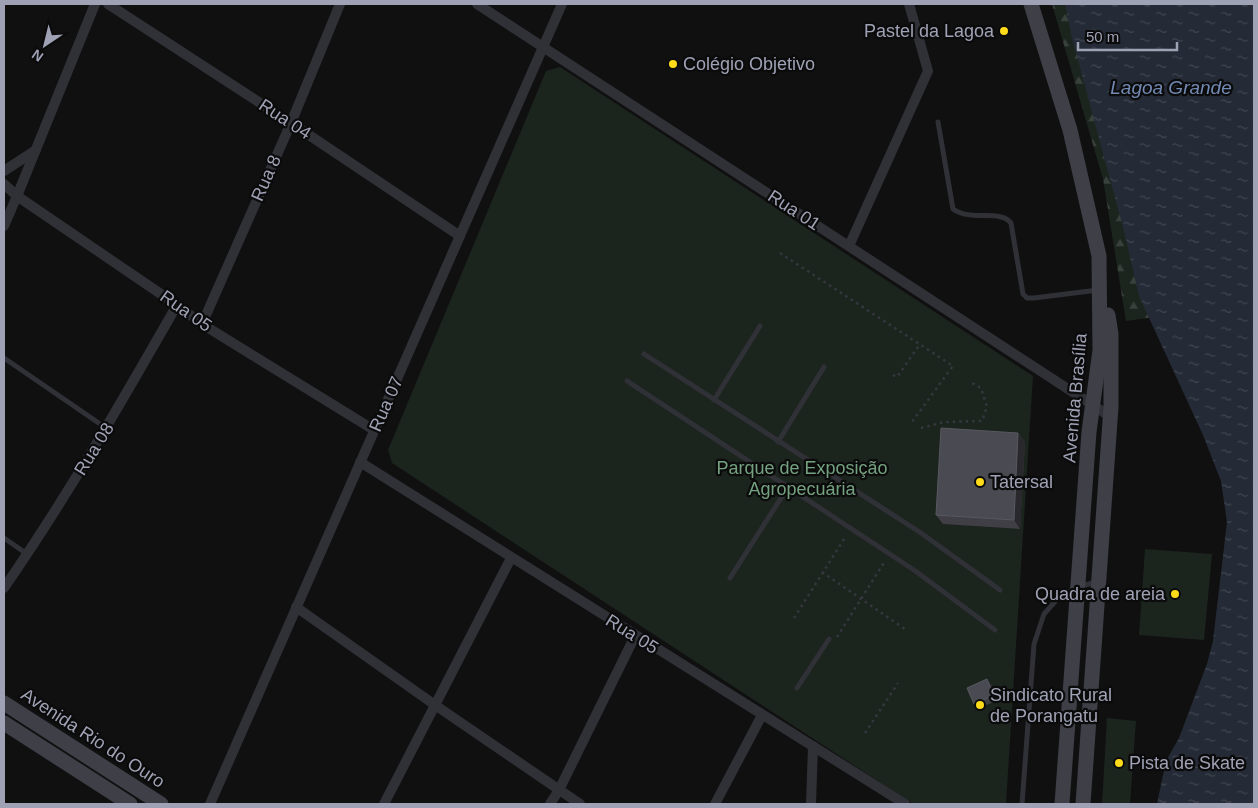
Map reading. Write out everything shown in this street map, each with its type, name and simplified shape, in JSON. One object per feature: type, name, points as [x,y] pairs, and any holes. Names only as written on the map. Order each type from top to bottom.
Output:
[{"type":"main road","points":[[1032,4],[1070,130],[1099,256],[1111,334],[1111,412],[1083,804]]},
{"type":"main road","name":"Avenida Brasília","points":[[1062,804],[1089,432],[1100,350],[1103,289]]},
{"type":"main road","points":[[1089,432],[1109,440]]},
{"type":"main road","points":[[1083,524],[1103,526]]},
{"type":"main road","points":[[1071,677],[1092,681]]},
{"type":"main road","name":"Avenida Rio do Ouro","points":[[4,703],[161,804]]},
{"type":"main road","name":"Avenida Rio do Ouro","points":[[4,723],[130,804]]},
{"type":"street","points":[[4,226],[95,4]]},
{"type":"street","name":"Rua 04","points":[[108,4],[460,236]]},
{"type":"street","name":"Rua 8","points":[[202,324],[291,123],[340,4]]},
{"type":"street","name":"Rua 01","points":[[477,4],[1092,406],[1111,412]]},
{"type":"street","name":"Rua 07","points":[[210,804],[562,4]]},
{"type":"street","points":[[849,246],[928,71],[909,4]]},
{"type":"street","points":[[4,171],[36,150]]},
{"type":"street","name":"Rua 05","points":[[4,184],[17,196],[202,324],[374,430]]},
{"type":"street","name":"Rua 08","points":[[4,588],[106,429],[177,305]]},
{"type":"street","name":"Rua 05","points":[[360,462],[904,804]]},
{"type":"street","points":[[384,804],[511,558]]},
{"type":"street","points":[[296,607],[580,804]]},
{"type":"street","points":[[550,804],[559,790],[635,636]]},
{"type":"street","points":[[715,804],[762,715]]},
{"type":"street","points":[[811,804],[813,746]]},
{"type":"lane","points":[[938,122],[953,210],[959,214],[970,216],[1002,216],[1008,218],[1011,223],[1022,294],[1027,298],[1034,298],[1103,289]]},
{"type":"lane","points":[[714,400],[760,326]]},
{"type":"lane","points":[[644,354],[921,533],[1000,590]]},
{"type":"lane","points":[[4,358],[106,429]]},
{"type":"lane","points":[[778,442],[824,367]]},
{"type":"lane","points":[[627,381],[890,554],[996,630]]},
{"type":"lane","points":[[730,578],[788,487]]},
{"type":"lane","points":[[4,538],[27,554]]},
{"type":"lane","points":[[1022,804],[1034,644],[1044,614],[1060,596],[1078,587],[1098,581]]},
{"type":"lane","points":[[797,688],[831,641]]},
{"type":"path","points":[[780,253],[953,366],[912,422]]},
{"type":"path","points":[[893,375],[898,377],[920,344]]},
{"type":"path","points":[[921,428],[944,422],[982,421],[987,408],[981,388],[970,382]]},
{"type":"path","points":[[794,618],[851,529]]},
{"type":"path","points":[[831,641],[861,600],[890,554]]},
{"type":"path","points":[[822,572],[904,629]]},
{"type":"path","points":[[865,733],[898,683]]},
{"type":"green space","points":[[1052,4],[1073,4],[1154,317],[1126,321],[1103,179]]},
{"type":"green space","name":"Parque de Exposição Agropecuária","points":[[560,67],[1033,376],[1006,804],[913,804],[392,463],[388,450],[546,71]]},
{"type":"green space","name":"Quadra de areia","points":[[1145,549],[1212,554],[1204,640],[1139,635]]},
{"type":"green space","name":"Pista de Skate","points":[[1107,718],[1136,721],[1130,804],[1102,804]]},
{"type":"water","name":"Lagoa Grande","points":[[1065,4],[1254,4],[1254,804],[1157,804],[1166,761],[1179,738],[1207,664],[1213,641],[1227,522],[1221,481],[1203,435],[1139,296],[1124,231],[1072,38]]},
{"type":"building","points":[[941,428],[1018,433],[1014,520],[936,515]]},
{"type":"building","points":[[987,679],[994,695],[974,704],[967,688]]},
{"type":"place","name":"Pastel da Lagoa","points":[[1004,31]]},
{"type":"place","name":"Colégio Objetivo","points":[[673,64]]},
{"type":"place","name":"Tatersal","points":[[980,482]]},
{"type":"place","name":"Quadra de areia","points":[[1175,594]]},
{"type":"place","name":"Sindicato Rural de Porangatu","points":[[980,705]]},
{"type":"place","name":"Pista de Skate","points":[[1119,763]]}]
